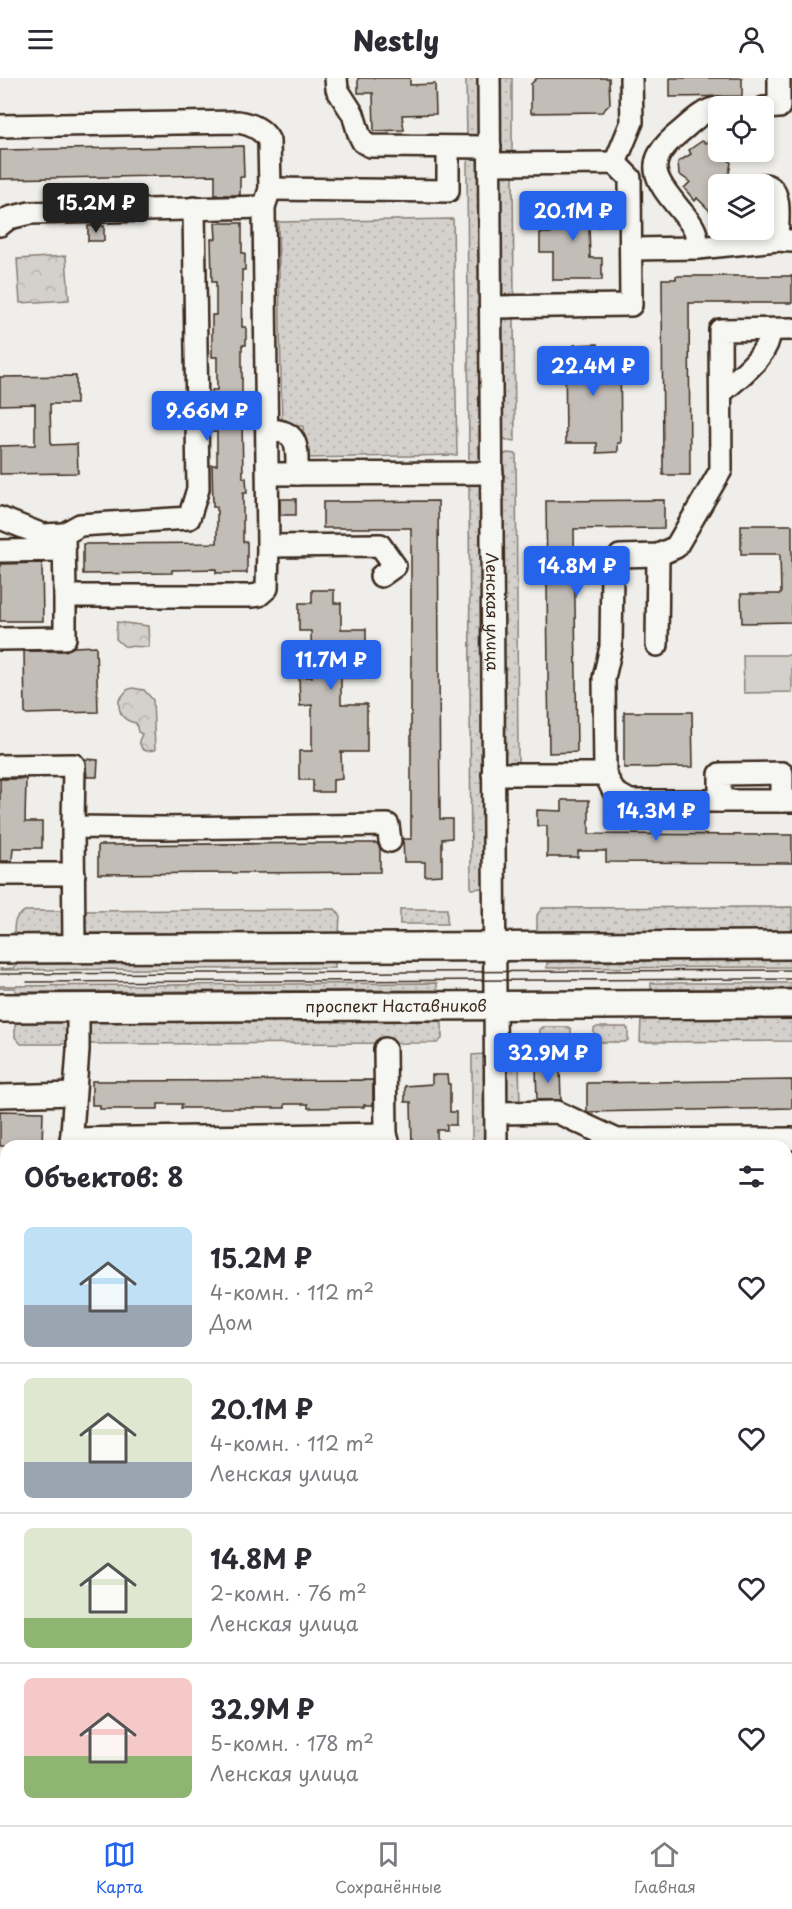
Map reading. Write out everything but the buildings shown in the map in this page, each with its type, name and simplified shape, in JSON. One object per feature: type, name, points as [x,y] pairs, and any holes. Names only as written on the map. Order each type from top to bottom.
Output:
[{"type":"main road","points":[[0,948],[792,945]]},
{"type":"main road","name":"проспект Наставников","points":[[0,1008],[792,1004]]},
{"type":"street","points":[[336,78],[337,89],[353,114],[363,142],[370,146],[448,148],[490,156],[615,163],[630,178],[631,305],[490,307]]},
{"type":"street","name":"Ленская улица","points":[[489,78],[496,1140]]},
{"type":"street","points":[[615,163],[632,122],[631,78]]},
{"type":"street","points":[[774,107],[779,107],[779,78]]},
{"type":"street","points":[[698,248],[696,233],[690,222],[663,188],[655,173],[658,157],[665,143],[708,110]]},
{"type":"street","points":[[0,126],[238,122],[249,124],[266,135],[269,141],[267,588],[259,595],[65,596]]},
{"type":"street","points":[[0,225],[9,218],[30,213],[194,208],[267,198],[448,191],[448,148]]},
{"type":"street","points":[[630,178],[655,173]]},
{"type":"street","points":[[631,249],[698,248],[784,241],[774,191]]},
{"type":"street","points":[[0,551],[64,542],[80,525],[189,518],[198,489],[194,208]]},
{"type":"street","points":[[787,801],[630,801],[614,792],[605,774],[604,678],[611,647],[612,571],[620,556],[658,555],[676,547],[721,470],[720,330],[792,328]]},
{"type":"street","points":[[721,393],[764,352],[770,341],[770,330]]},
{"type":"street","points":[[267,430],[279,430],[287,433],[293,439],[297,449],[297,474]]},
{"type":"street","points":[[267,474],[492,472]]},
{"type":"street","points":[[0,518],[64,542]]},
{"type":"street","points":[[0,639],[65,638],[64,542]]},
{"type":"street","points":[[268,546],[380,545],[395,566],[381,576]]},
{"type":"street","points":[[657,645],[658,555]]},
{"type":"street","points":[[0,765],[74,765],[74,948]]},
{"type":"street","points":[[494,774],[605,774]]},
{"type":"street","points":[[73,827],[388,825],[390,841]]},
{"type":"street","points":[[0,874],[74,874]]},
{"type":"street","points":[[71,1140],[78,1050],[78,1008]]},
{"type":"street","points":[[332,1140],[387,1140],[385,1049]]},
{"type":"street","points":[[0,1096],[74,1094]]},
{"type":"street","points":[[496,1113],[557,1112],[611,1140]]},
{"type":"street","points":[[748,1140],[792,1139]]},
{"type":"street","points":[[792,1803],[792,1825]]},
{"type":"green space","points":[[466,78],[479,78],[479,140],[467,140]]},
{"type":"green space","points":[[500,78],[512,78],[512,158],[500,156]]},
{"type":"green space","points":[[479,153],[481,466],[469,466],[467,163],[471,155]]},
{"type":"green space","points":[[513,172],[514,300],[501,299],[500,175]]},
{"type":"green space","points":[[453,219],[457,455],[304,458],[303,426],[282,426],[278,222]]},
{"type":"green space","points":[[66,256],[69,300],[20,303],[17,259]]},
{"type":"green space","points":[[514,313],[515,441],[502,438],[501,315]]},
{"type":"green space","points":[[507,453],[516,454],[518,767],[505,766],[502,456]]},
{"type":"green space","points":[[469,481],[481,481],[483,888],[471,889]]},
{"type":"green space","points":[[117,622],[148,626],[149,647],[124,646],[116,639]]},
{"type":"green space","points":[[743,655],[792,655],[792,692],[744,693]]},
{"type":"green space","points":[[132,688],[144,690],[153,700],[155,750],[142,749],[139,741],[142,734],[138,732],[136,723],[125,718],[119,708],[119,700],[127,690]]},
{"type":"green space","points":[[792,907],[792,930],[537,931],[537,915],[542,908]]},
{"type":"green space","points":[[335,909],[340,915],[339,933],[87,933],[82,925],[81,911]]},
{"type":"green space","points":[[400,909],[447,909],[447,924],[400,924]]},
{"type":"green space","points":[[25,911],[67,911],[66,933],[14,934],[15,920]]},
{"type":"green space","points":[[792,960],[792,967],[547,968],[547,962]]},
{"type":"green space","points":[[335,961],[335,968],[0,970],[14,968],[14,964]]},
{"type":"green space","points":[[437,983],[437,990],[15,992],[15,988],[0,988],[0,986]]},
{"type":"green space","points":[[651,983],[792,983],[792,988],[651,989]]},
{"type":"green space","points":[[641,1019],[792,1019],[792,1041],[640,1042]]},
{"type":"green space","points":[[442,1020],[442,1039],[437,1043],[84,1044],[90,1022]]},
{"type":"green space","points":[[66,1022],[71,1034],[71,1044],[21,1044],[15,1037],[15,1023]]},
{"type":"green space","points":[[568,1027],[571,1029],[571,1039],[568,1042],[543,1043],[540,1040],[540,1029]]},
{"type":"green space","points":[[597,1027],[626,1027],[628,1040],[625,1042],[597,1042],[594,1040],[594,1029]]},
{"type":"green space","points":[[485,1054],[485,1140],[472,1140],[472,1055]]},
{"type":"green space","points":[[507,1054],[515,1054],[519,1057],[520,1108],[506,1106]]},
{"type":"tram line","points":[[0,974],[792,970]]},
{"type":"tram line","points":[[27,982],[792,979]]}]
